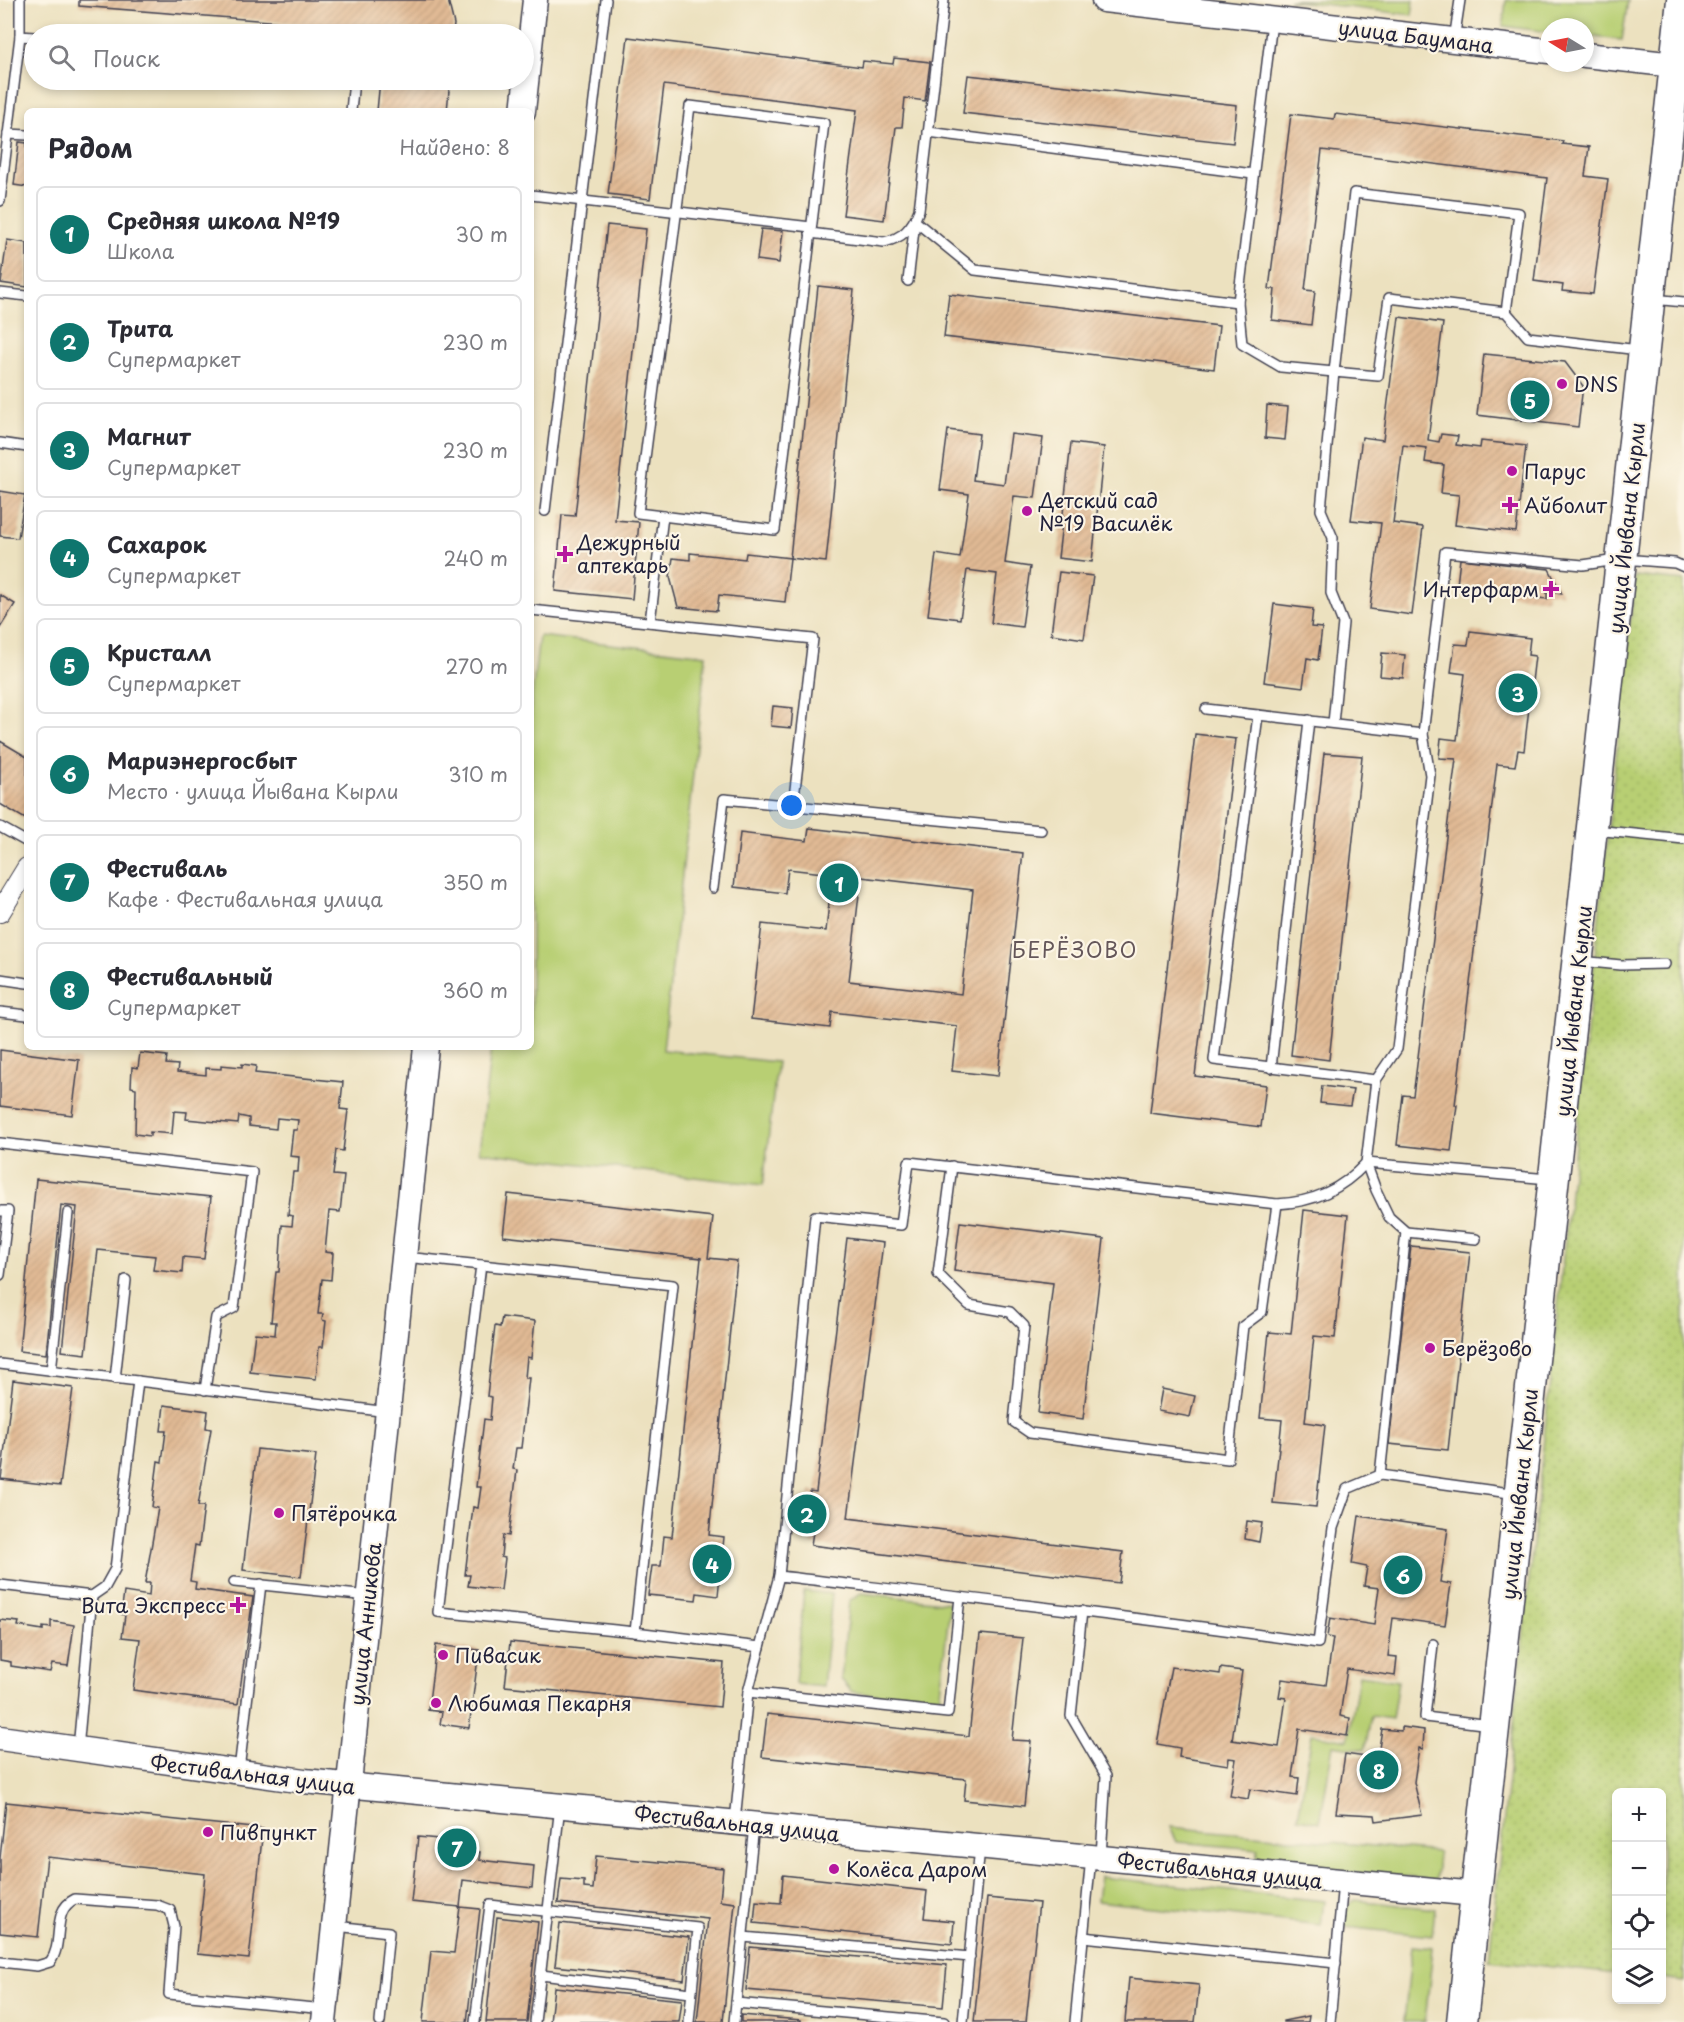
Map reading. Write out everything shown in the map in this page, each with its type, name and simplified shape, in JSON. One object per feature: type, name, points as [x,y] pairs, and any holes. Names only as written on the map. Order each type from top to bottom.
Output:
[{"type":"main road","name":"улица Йывана Кырли","points":[[1462,2022],[1650,298],[1680,65],[1682,0]]},
{"type":"street","points":[[532,24],[535,0]]},
{"type":"street","name":"улица Баумана","points":[[1104,0],[1540,50]]},
{"type":"street","points":[[1594,56],[1680,65]]},
{"type":"street","points":[[523,108],[525,90]]},
{"type":"street","points":[[0,912],[24,873]]},
{"type":"street","name":"улица Анникова","points":[[324,2016],[426,1050]]},
{"type":"street","name":"Фестивальная улица","points":[[0,1738],[238,1774],[1475,1894]]},
{"type":"lane","points":[[0,201],[20,36],[20,0]]},
{"type":"lane","points":[[545,511],[606,0]]},
{"type":"lane","points":[[908,281],[915,221],[919,210],[944,0]]},
{"type":"lane","points":[[1454,40],[1460,0]]},
{"type":"lane","points":[[1272,19],[1238,302],[1242,344],[1281,367],[1377,376],[1389,298],[1506,312],[1528,337],[1645,351]]},
{"type":"lane","points":[[20,36],[24,36]]},
{"type":"lane","points":[[351,108],[353,90]]},
{"type":"lane","points":[[690,106],[824,123],[775,530],[638,513],[676,212],[690,106]]},
{"type":"lane","points":[[928,132],[1253,174]]},
{"type":"lane","points":[[8,134],[24,135]]},
{"type":"lane","points":[[1333,723],[1343,623],[1331,593],[1333,538],[1321,510],[1354,193],[1519,213],[1506,312]]},
{"type":"lane","points":[[534,195],[676,212],[884,242],[901,236],[915,221]]},
{"type":"lane","points":[[915,221],[975,270],[1238,302]]},
{"type":"lane","points":[[0,293],[24,296]]},
{"type":"lane","points":[[1650,298],[1684,302]]},
{"type":"lane","points":[[0,443],[24,447]]},
{"type":"lane","points":[[650,622],[663,516]]},
{"type":"lane","points":[[1476,1239],[1406,1232],[1389,1217],[1366,1163],[1376,1080],[1397,1049],[1430,775],[1423,734],[1445,552],[1583,565],[1623,559],[1675,563],[1684,567]]},
{"type":"lane","points":[[534,610],[813,639],[793,806]]},
{"type":"lane","points":[[1206,709],[1423,734]]},
{"type":"lane","points":[[1258,715],[1214,1060],[1376,1080]]},
{"type":"lane","points":[[1270,1068],[1309,720]]},
{"type":"lane","points":[[713,888],[724,799],[1041,830]]},
{"type":"lane","points":[[0,827],[24,840]]},
{"type":"lane","points":[[1593,830],[1684,839]]},
{"type":"lane","points":[[1578,961],[1621,965],[1665,964]]},
{"type":"lane","points":[[0,979],[24,983]]},
{"type":"lane","points":[[0,1012],[24,1015]]},
{"type":"lane","points":[[0,1143],[252,1172],[234,1308],[216,1317],[205,1390]]},
{"type":"lane","points":[[734,2022],[743,1937],[748,1692],[778,1576],[815,1216],[902,1225],[909,1162],[1277,1204],[1305,1203],[1353,1178],[1366,1163]]},
{"type":"lane","points":[[1366,1163],[1554,1179]]},
{"type":"lane","points":[[952,1166],[938,1274],[969,1305],[1010,1311],[1023,1326],[1014,1422],[1030,1433],[1207,1457],[1228,1459],[1243,1326],[1262,1312],[1277,1204]]},
{"type":"lane","points":[[0,1211],[8,1211],[0,1275]]},
{"type":"lane","points":[[51,1371],[68,1213]]},
{"type":"lane","points":[[1380,1475],[1406,1232]]},
{"type":"lane","points":[[404,1257],[674,1285],[635,1632]]},
{"type":"lane","points":[[481,1264],[438,1612],[760,1647]]},
{"type":"lane","points":[[115,1379],[126,1280]]},
{"type":"lane","points":[[0,1364],[387,1413]]},
{"type":"lane","points":[[0,1585],[92,1596],[105,1587],[115,1569],[138,1381]]},
{"type":"lane","points":[[778,1576],[1082,1611],[1318,1643],[1333,1528],[1347,1489],[1380,1475],[1519,1494]]},
{"type":"lane","points":[[234,1582],[368,1596]]},
{"type":"lane","points":[[238,1774],[261,1584]]},
{"type":"lane","points":[[77,1751],[92,1596]]},
{"type":"lane","points":[[748,1692],[948,1713],[960,1597]]},
{"type":"lane","points":[[1075,2022],[1083,1937],[1106,1776],[1071,1716],[1082,1611]]},
{"type":"lane","points":[[1433,1644],[1425,1717],[1494,1725]]},
{"type":"lane","points":[[535,2022],[560,1806]]},
{"type":"lane","points":[[963,2022],[980,1846]]},
{"type":"lane","points":[[1330,2022],[1343,1882]]},
{"type":"lane","points":[[0,1962],[38,1966],[50,1962],[58,1949],[61,1915],[64,1907],[75,1899],[157,1905],[170,1910],[174,1926],[168,1994],[324,2016]]},
{"type":"lane","points":[[476,2022],[490,1905],[698,1928],[689,2022]]},
{"type":"lane","points":[[334,1925],[389,1932],[380,2022]]},
{"type":"lane","points":[[743,1937],[970,1957]]},
{"type":"lane","points":[[1083,1937],[1336,1963]]},
{"type":"lane","points":[[541,1976],[692,1993]]},
{"type":"lane","points":[[736,2003],[944,2022]]},
{"type":"green space","points":[[1289,0],[1414,0],[1412,15]]},
{"type":"green space","points":[[1506,0],[1628,0],[1622,40],[1594,37],[1594,18],[1540,18],[1540,31],[1503,26]]},
{"type":"green space","points":[[1635,576],[1684,581],[1684,1982],[1666,1980],[1666,1788],[1612,1788],[1612,1974],[1489,1960]]},
{"type":"green space","points":[[539,636],[706,655],[663,1050],[777,1062],[763,1185],[479,1152],[491,1050],[534,1050],[534,679]]},
{"type":"green space","points":[[804,1591],[832,1594],[823,1687],[795,1684]]},
{"type":"green space","points":[[861,1593],[950,1603],[939,1702],[852,1692],[841,1679],[849,1601]]},
{"type":"green space","points":[[1359,1675],[1398,1681],[1392,1719],[1371,1716],[1365,1750],[1333,1745],[1320,1822],[1298,1818],[1312,1734],[1348,1740]]},
{"type":"green space","points":[[1169,1827],[1438,1852],[1436,1880],[1257,1864],[1258,1849],[1176,1842]]},
{"type":"green space","points":[[1100,1877],[1324,1901],[1321,1925],[1097,1901]]},
{"type":"green space","points":[[1354,1900],[1435,1909],[1432,1936],[1345,1927],[1341,1921],[1345,1907]]},
{"type":"green space","points":[[1412,1946],[1433,1948],[1425,2022],[1404,2022]]},
{"type":"building","points":[[79,0],[448,0],[454,24],[308,24],[79,6]]},
{"type":"building","points":[[628,37],[862,67],[863,61],[893,64],[894,58],[930,62],[925,101],[905,98],[902,127],[896,127],[884,220],[843,215],[857,110],[664,85],[650,199],[608,194]]},
{"type":"building","points":[[968,75],[1237,105],[1233,143],[963,113]]},
{"type":"building","points":[[379,90],[449,90],[447,108],[377,108]]},
{"type":"building","points":[[1291,114],[1334,119],[1335,114],[1563,141],[1562,144],[1589,147],[1585,176],[1608,179],[1593,294],[1562,291],[1563,285],[1534,281],[1547,178],[1322,150],[1305,290],[1315,291],[1311,325],[1272,320],[1275,289],[1269,289]]},
{"type":"building","points":[[19,142],[24,143],[24,187],[14,185]]},
{"type":"building","points":[[607,225],[646,229],[615,520],[639,522],[632,599],[555,591],[562,515],[575,516]]},
{"type":"building","points":[[761,229],[783,231],[779,263],[757,260]]},
{"type":"building","points":[[7,240],[24,243],[24,287],[1,283]]},
{"type":"building","points":[[818,286],[854,290],[826,562],[790,558]]},
{"type":"building","points":[[949,294],[1219,326],[1214,369],[944,337]]},
{"type":"building","points":[[1399,317],[1443,323],[1428,440],[1439,442],[1441,434],[1458,436],[1456,445],[1480,448],[1481,441],[1526,446],[1516,532],[1455,525],[1459,495],[1441,493],[1444,465],[1425,462],[1427,448],[1403,445],[1393,523],[1423,527],[1412,615],[1370,609],[1381,523],[1351,520],[1362,437],[1383,440]]},
{"type":"building","points":[[1484,354],[1565,362],[1583,386],[1578,427],[1477,415]]},
{"type":"building","points":[[1267,405],[1288,407],[1285,440],[1265,438]]},
{"type":"building","points":[[948,430],[979,434],[973,480],[1004,484],[1011,434],[1043,438],[1035,498],[1014,496],[1005,563],[1030,567],[1022,627],[991,623],[997,574],[967,570],[960,619],[928,615],[936,554],[960,558],[969,494],[940,490]]},
{"type":"building","points":[[1071,443],[1104,447],[1092,562],[1058,558]]},
{"type":"building","points":[[0,491],[24,495],[18,538],[0,536]]},
{"type":"building","points":[[690,553],[745,559],[746,553],[790,558],[785,602],[719,595],[717,611],[678,607],[670,577],[673,558],[690,560]]},
{"type":"building","points":[[1460,559],[1549,569],[1562,594],[1547,592],[1547,599],[1510,595],[1510,590],[1457,585]]},
{"type":"building","points":[[1059,572],[1093,576],[1084,639],[1051,634]]},
{"type":"building","points":[[0,595],[15,604],[0,628]]},
{"type":"building","points":[[1274,604],[1313,609],[1311,627],[1322,628],[1318,660],[1307,658],[1303,687],[1264,682]]},
{"type":"building","points":[[1470,631],[1530,638],[1528,655],[1535,656],[1524,751],[1518,750],[1515,766],[1497,764],[1451,1151],[1397,1145],[1403,1095],[1413,1096],[1456,759],[1439,758],[1441,738],[1457,740],[1465,674],[1451,672],[1455,644],[1468,645]]},
{"type":"building","points":[[1382,653],[1405,655],[1403,678],[1380,676]]},
{"type":"building","points":[[773,706],[793,708],[791,728],[771,726]]},
{"type":"building","points":[[1195,734],[1236,739],[1195,1076],[1266,1085],[1261,1127],[1150,1113]]},
{"type":"building","points":[[0,741],[24,755],[24,818],[0,804]]},
{"type":"building","points":[[1324,753],[1362,756],[1329,1060],[1291,1055]]},
{"type":"building","points":[[809,828],[1023,853],[998,1076],[952,1071],[957,1026],[832,1012],[830,1028],[751,1019],[762,924],[826,931],[832,874],[788,869],[785,893],[734,887],[740,833],[807,841]],"holes":[[[861,877],[973,890],[961,994],[849,981]]]},
{"type":"building","points":[[0,1050],[79,1060],[72,1115],[0,1106]]},
{"type":"building","points":[[140,1053],[167,1056],[166,1064],[178,1065],[177,1072],[206,1075],[206,1068],[221,1069],[221,1065],[242,1067],[242,1064],[256,1066],[255,1073],[343,1082],[340,1109],[348,1110],[343,1151],[336,1150],[333,1175],[344,1176],[340,1212],[329,1211],[325,1252],[333,1253],[331,1280],[322,1279],[318,1314],[323,1314],[322,1320],[326,1321],[323,1347],[319,1347],[316,1379],[250,1372],[255,1333],[275,1335],[276,1322],[271,1322],[276,1272],[279,1272],[282,1225],[292,1226],[293,1216],[288,1215],[293,1172],[298,1172],[299,1157],[290,1156],[293,1130],[297,1130],[298,1120],[277,1118],[276,1129],[249,1126],[249,1118],[239,1116],[238,1124],[186,1119],[187,1112],[174,1111],[172,1134],[150,1132],[150,1136],[135,1134],[136,1088],[131,1087],[132,1067],[138,1068]]},
{"type":"building","points":[[1322,1086],[1353,1090],[1350,1106],[1320,1103]]},
{"type":"building","points":[[36,1179],[211,1197],[204,1259],[183,1257],[182,1273],[153,1270],[155,1256],[98,1250],[86,1354],[62,1351],[77,1207],[61,1205],[46,1354],[19,1351]]},
{"type":"building","points":[[508,1194],[713,1217],[708,1258],[737,1261],[709,1535],[724,1537],[718,1596],[697,1593],[696,1600],[648,1595],[652,1566],[661,1566],[664,1536],[672,1537],[701,1258],[503,1236]]},
{"type":"building","points":[[1304,1210],[1348,1215],[1335,1338],[1314,1336],[1305,1422],[1325,1425],[1316,1507],[1273,1503],[1282,1420],[1260,1418],[1269,1332],[1291,1334]]},
{"type":"building","points":[[960,1222],[1104,1239],[1083,1419],[1038,1413],[1053,1283],[954,1271]]},
{"type":"building","points":[[847,1238],[883,1243],[848,1518],[1123,1552],[1119,1583],[811,1545],[813,1532],[805,1531],[806,1522],[803,1522],[805,1500],[809,1501],[810,1491],[816,1492]]},
{"type":"building","name":"Берёзово","points":[[1411,1246],[1470,1252],[1448,1450],[1389,1444]]},
{"type":"building","points":[[502,1317],[535,1321],[531,1358],[527,1357],[525,1378],[529,1378],[521,1448],[516,1448],[513,1469],[517,1470],[509,1536],[503,1535],[501,1557],[505,1558],[501,1590],[468,1586],[470,1575],[465,1575],[473,1507],[478,1508],[481,1487],[476,1487],[484,1419],[490,1420],[492,1397],[487,1396],[495,1326],[500,1327]]},
{"type":"building","points":[[13,1380],[73,1388],[60,1486],[1,1479]]},
{"type":"building","points":[[1162,1389],[1195,1396],[1190,1417],[1158,1411]]},
{"type":"building","points":[[164,1405],[208,1411],[206,1428],[211,1429],[198,1506],[204,1506],[199,1546],[195,1545],[190,1581],[196,1582],[195,1589],[253,1597],[238,1704],[133,1690],[140,1639],[122,1637],[125,1615],[121,1614],[124,1592],[149,1596],[150,1583],[145,1583],[158,1508],[152,1507],[158,1461],[162,1462],[166,1431],[161,1431]]},
{"type":"building","name":"Пятёрочка","points":[[257,1449],[316,1455],[301,1577],[243,1570]]},
{"type":"building","points":[[1359,1516],[1448,1529],[1440,1582],[1451,1584],[1445,1625],[1393,1618],[1388,1656],[1397,1657],[1395,1676],[1347,1669],[1340,1716],[1350,1718],[1347,1736],[1299,1729],[1292,1777],[1299,1778],[1297,1796],[1250,1789],[1248,1799],[1230,1796],[1236,1759],[1229,1758],[1228,1765],[1179,1757],[1180,1748],[1157,1744],[1171,1667],[1220,1674],[1221,1668],[1242,1671],[1232,1740],[1279,1747],[1286,1698],[1279,1697],[1282,1679],[1326,1685],[1333,1638],[1327,1637],[1330,1618],[1374,1625],[1379,1588],[1364,1586],[1367,1567],[1352,1564]]},
{"type":"building","points":[[1247,1521],[1262,1523],[1259,1542],[1245,1539]]},
{"type":"building","points":[[0,1620],[19,1622],[18,1626],[43,1630],[43,1627],[51,1628],[51,1621],[74,1625],[68,1666],[52,1664],[50,1672],[11,1666],[11,1662],[0,1660]]},
{"type":"building","points":[[980,1634],[1023,1638],[1012,1740],[1031,1741],[1024,1806],[964,1800],[966,1779],[762,1757],[767,1714],[969,1736]]},
{"type":"building","points":[[510,1642],[724,1663],[720,1707],[505,1686]]},
{"type":"building","points":[[436,1645],[479,1650],[469,1728],[440,1724],[442,1712],[428,1710]]},
{"type":"building","points":[[1401,1727],[1424,1730],[1423,1749],[1419,1748],[1414,1782],[1422,1815],[1376,1821],[1375,1815],[1336,1813],[1345,1754],[1373,1758],[1378,1755],[1382,1729],[1401,1731]]},
{"type":"building","points":[[6,1802],[263,1829],[249,1959],[197,1954],[205,1874],[47,1857],[38,1937],[0,1933],[0,1858]]},
{"type":"building","points":[[418,1837],[469,1842],[468,1851],[480,1852],[479,1860],[534,1866],[532,1888],[463,1880],[460,1907],[411,1902]]},
{"type":"building","points":[[596,1856],[723,1868],[720,1901],[735,1903],[723,2022],[697,2022],[708,1919],[558,1903],[561,1879],[584,1881],[584,1888],[593,1889]]},
{"type":"building","points":[[783,1875],[927,1891],[924,1918],[954,1921],[952,1944],[754,1923],[756,1901],[781,1903]]},
{"type":"building","points":[[987,1898],[1039,1903],[1026,2022],[974,2022]]},
{"type":"building","points":[[460,1907],[480,1909],[467,2022],[423,2022],[431,1951],[454,1953]]},
{"type":"building","points":[[497,1917],[538,1922],[527,2022],[486,2022]]},
{"type":"building","points":[[560,1923],[689,1937],[684,1980],[555,1966]]},
{"type":"building","points":[[750,1947],[947,1965],[943,2007],[746,1990]]},
{"type":"building","points":[[1129,1978],[1199,1985],[1195,2022],[1125,2022]]},
{"type":"building","points":[[554,1987],[682,2000],[679,2022],[550,2022]]},
{"type":"building","points":[[741,2015],[801,2020],[801,2022],[741,2022]]},
{"type":"building","points":[[1309,2016],[1308,2022],[1283,2022],[1283,2021]]},
{"type":"place","name":"DNS","points":[[1562,384]]},
{"type":"place","name":"Кристалл","points":[[1530,400]]},
{"type":"place","name":"Парус","points":[[1512,471]]},
{"type":"place","name":"Айболит","points":[[1510,505]]},
{"type":"place","name":"Детский сад №19 Василёк","points":[[1027,511]]},
{"type":"place","name":"Дежурный аптекарь","points":[[565,554]]},
{"type":"place","name":"Интерфарм","points":[[1551,589]]},
{"type":"place","name":"Магнит","points":[[1518,693]]},
{"type":"place","name":"Средняя школа №19","points":[[839,883]]},
{"type":"place","name":"Берёзово","points":[[1430,1348]]},
{"type":"place","name":"Пятёрочка","points":[[279,1513]]},
{"type":"place","name":"Трита","points":[[807,1514]]},
{"type":"place","name":"Сахарок","points":[[712,1564]]},
{"type":"place","name":"Мариэнергосбыт","points":[[1403,1575]]},
{"type":"place","name":"Вита Экспресс","points":[[238,1605]]},
{"type":"place","name":"Пивасик","points":[[443,1655]]},
{"type":"place","name":"Любимая Пекарня","points":[[436,1703]]},
{"type":"place","name":"Фестивальный","points":[[1379,1770]]},
{"type":"place","name":"Пивпункт","points":[[208,1832]]},
{"type":"place","name":"Фестиваль","points":[[457,1848]]},
{"type":"place","name":"Колёса Даром","points":[[834,1869]]},
{"type":"district","name":"БЕРЁЗОВО","points":[[1075,949]]}]
